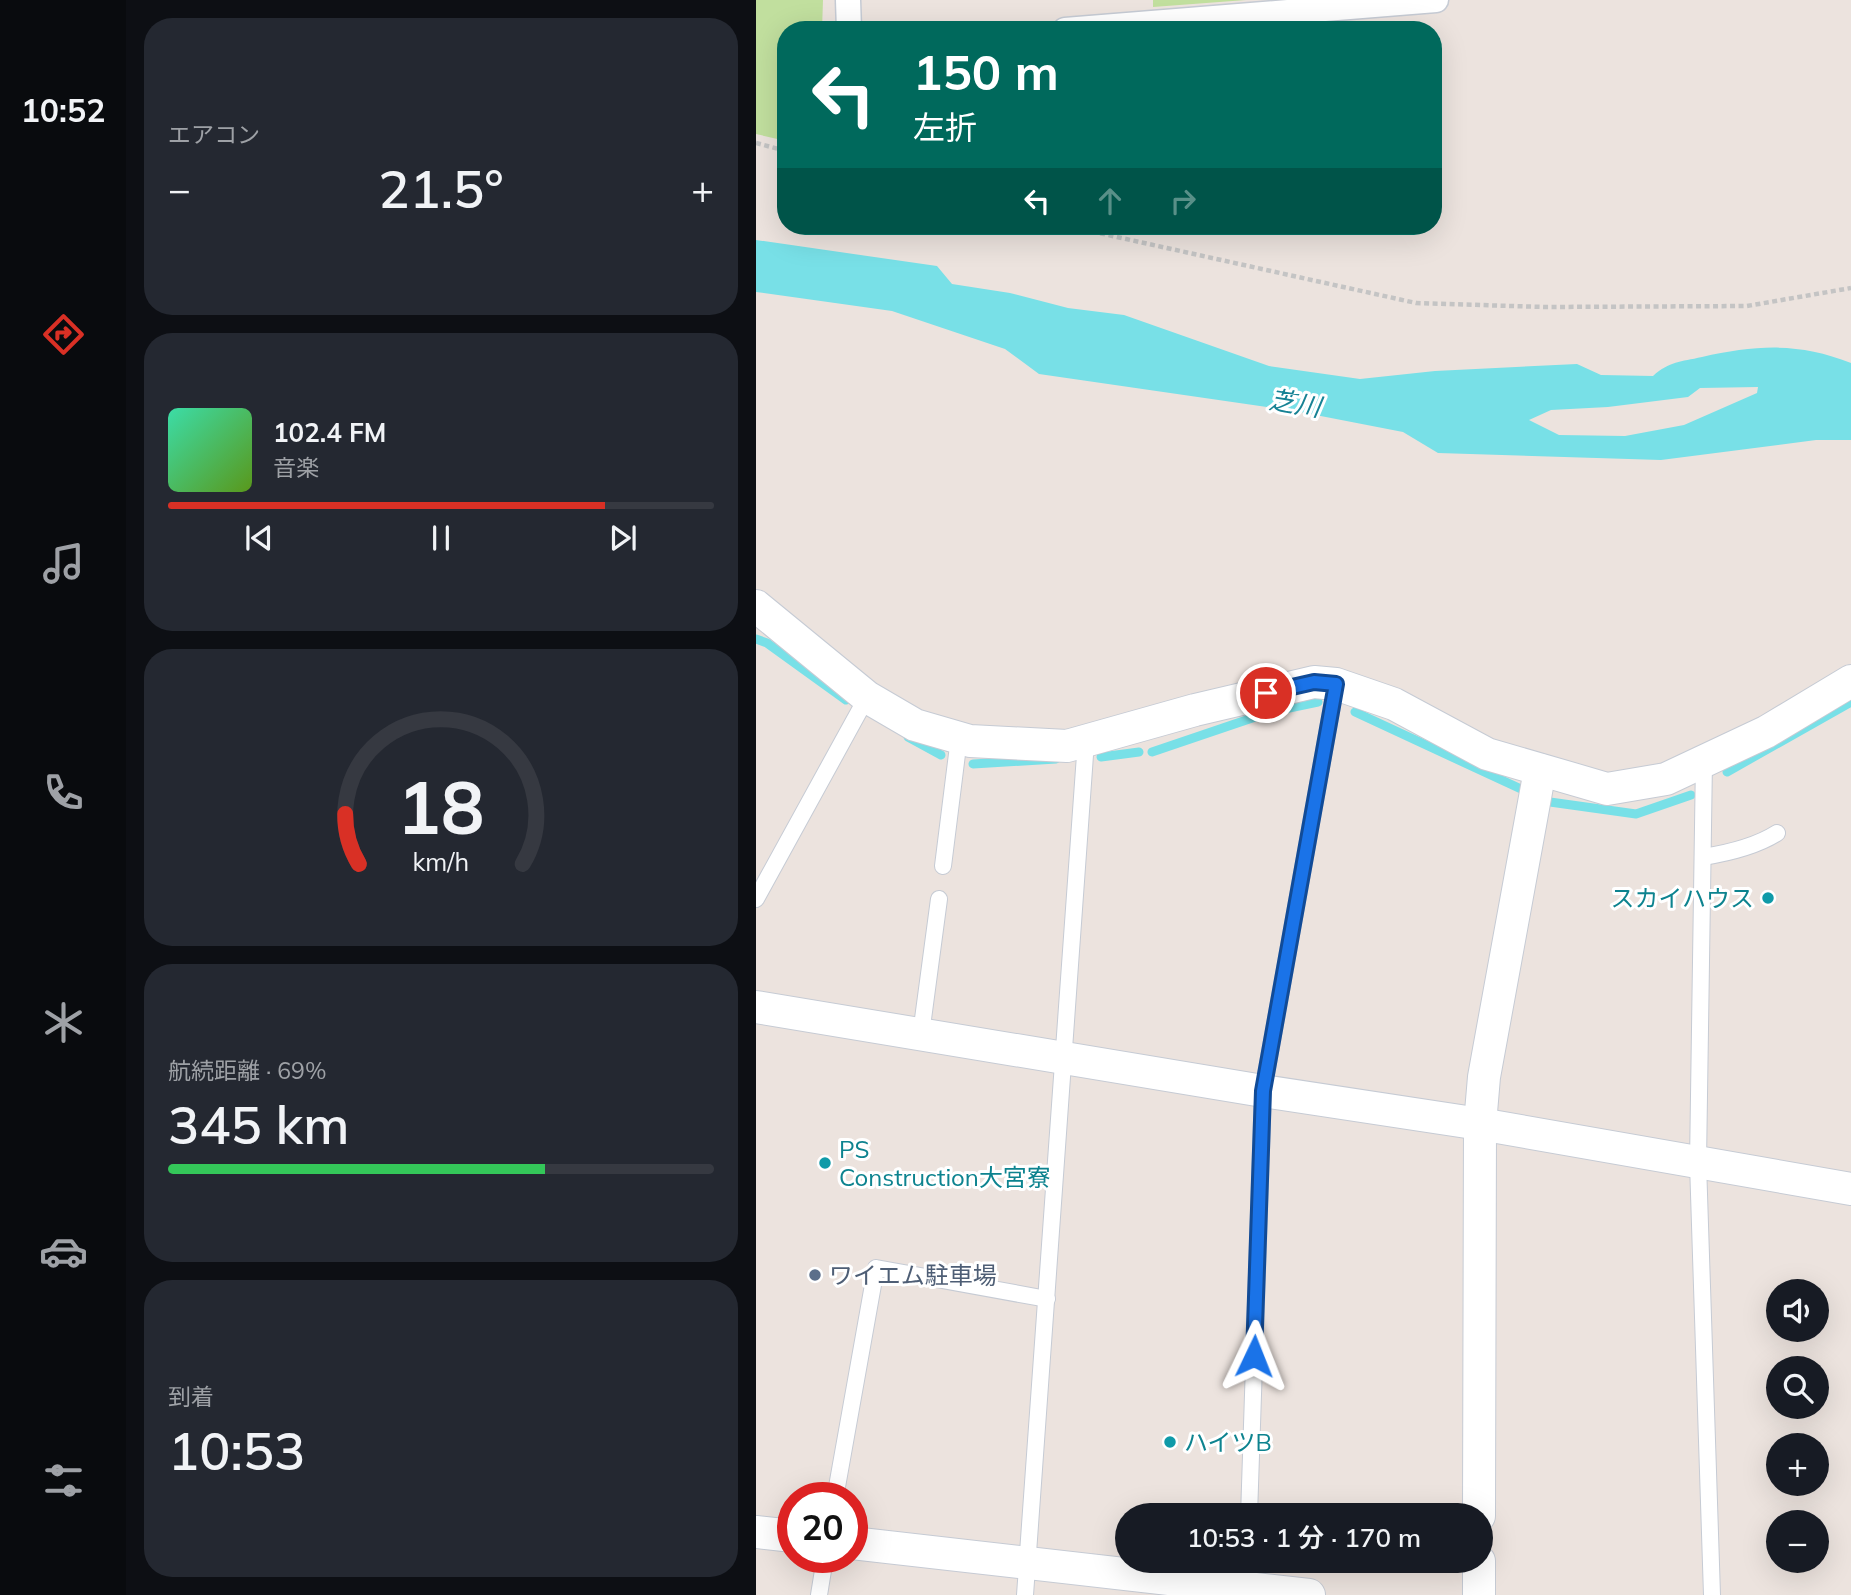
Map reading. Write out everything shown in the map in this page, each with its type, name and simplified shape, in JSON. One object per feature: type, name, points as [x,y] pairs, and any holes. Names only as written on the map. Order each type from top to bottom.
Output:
[{"type":"street","points":[[848,0],[849,21]]},
{"type":"street","points":[[1176,21],[1436,0]]},
{"type":"street","points":[[756,606],[867,697],[915,725],[970,741],[1067,746],[1195,710],[1314,682],[1336,684],[1394,704],[1487,754],[1607,789],[1666,779],[1766,732],[1851,681]]},
{"type":"street","points":[[1479,1503],[1480,1124],[1484,1077],[1540,770]]},
{"type":"street","points":[[756,1007],[1480,1124],[1851,1189]]},
{"type":"street","points":[[756,1532],[777,1534]]},
{"type":"street","points":[[868,1545],[1028,1563],[1247,1581],[1308,1595]]},
{"type":"street","points":[[1479,1573],[1479,1595]]},
{"type":"lane","points":[[1249,1503],[1263,1091],[1336,684]]},
{"type":"lane","points":[[756,899],[867,697]]},
{"type":"lane","points":[[943,866],[960,738]]},
{"type":"lane","points":[[1025,1595],[1086,741]]},
{"type":"lane","points":[[1704,760],[1698,1163],[1712,1595]]},
{"type":"lane","points":[[1703,857],[1729,853],[1777,833]]},
{"type":"lane","points":[[921,1034],[939,899]]},
{"type":"lane","points":[[838,1482],[876,1268],[1047,1299]]},
{"type":"lane","points":[[819,1595],[823,1573]]},
{"type":"path","points":[[756,143],[777,149]]},
{"type":"path","points":[[1108,235],[1416,303],[1544,307],[1747,306],[1851,288]]},
{"type":"green space","points":[[756,0],[823,0],[822,21],[777,21],[777,139],[756,134]]},
{"type":"green space","points":[[1153,0],[1246,0],[1153,7]]},
{"type":"water","name":"芝川","points":[[756,240],[937,266],[952,284],[1010,293],[1068,308],[1124,315],[1269,366],[1360,379],[1435,371],[1577,364],[1601,375],[1653,376],[1676,363],[1722,353],[1759,348],[1795,349],[1832,356],[1851,363],[1851,440],[1816,440],[1661,460],[1438,453],[1403,432],[1295,411],[1039,374],[1005,349],[892,311],[756,292]],"holes":[[[1758,387],[1757,393],[1684,425],[1625,436],[1559,435],[1529,420],[1551,410],[1608,407],[1688,397],[1700,388]]]},
{"type":"waterway","points":[[756,639],[767,643],[846,700]]},
{"type":"waterway","points":[[1152,752],[1270,712],[1318,702]]},
{"type":"waterway","points":[[1727,772],[1851,702]]},
{"type":"waterway","points":[[1355,712],[1521,789]]},
{"type":"waterway","points":[[908,737],[941,755]]},
{"type":"waterway","points":[[1101,757],[1139,752]]},
{"type":"waterway","points":[[973,764],[1056,759]]},
{"type":"waterway","points":[[1550,802],[1636,814],[1691,795]]},
{"type":"place","name":"スカイハウス","points":[[1768,898]]},
{"type":"place","name":"PS Construction大宮寮","points":[[825,1163]]},
{"type":"place","name":"ワイエム駐車場","points":[[815,1275]]},
{"type":"place","name":"ハイツB","points":[[1170,1442]]},
{"type":"route","points":[[1254,1356],[1263,1091],[1336,684],[1314,682],[1266,693]]}]
